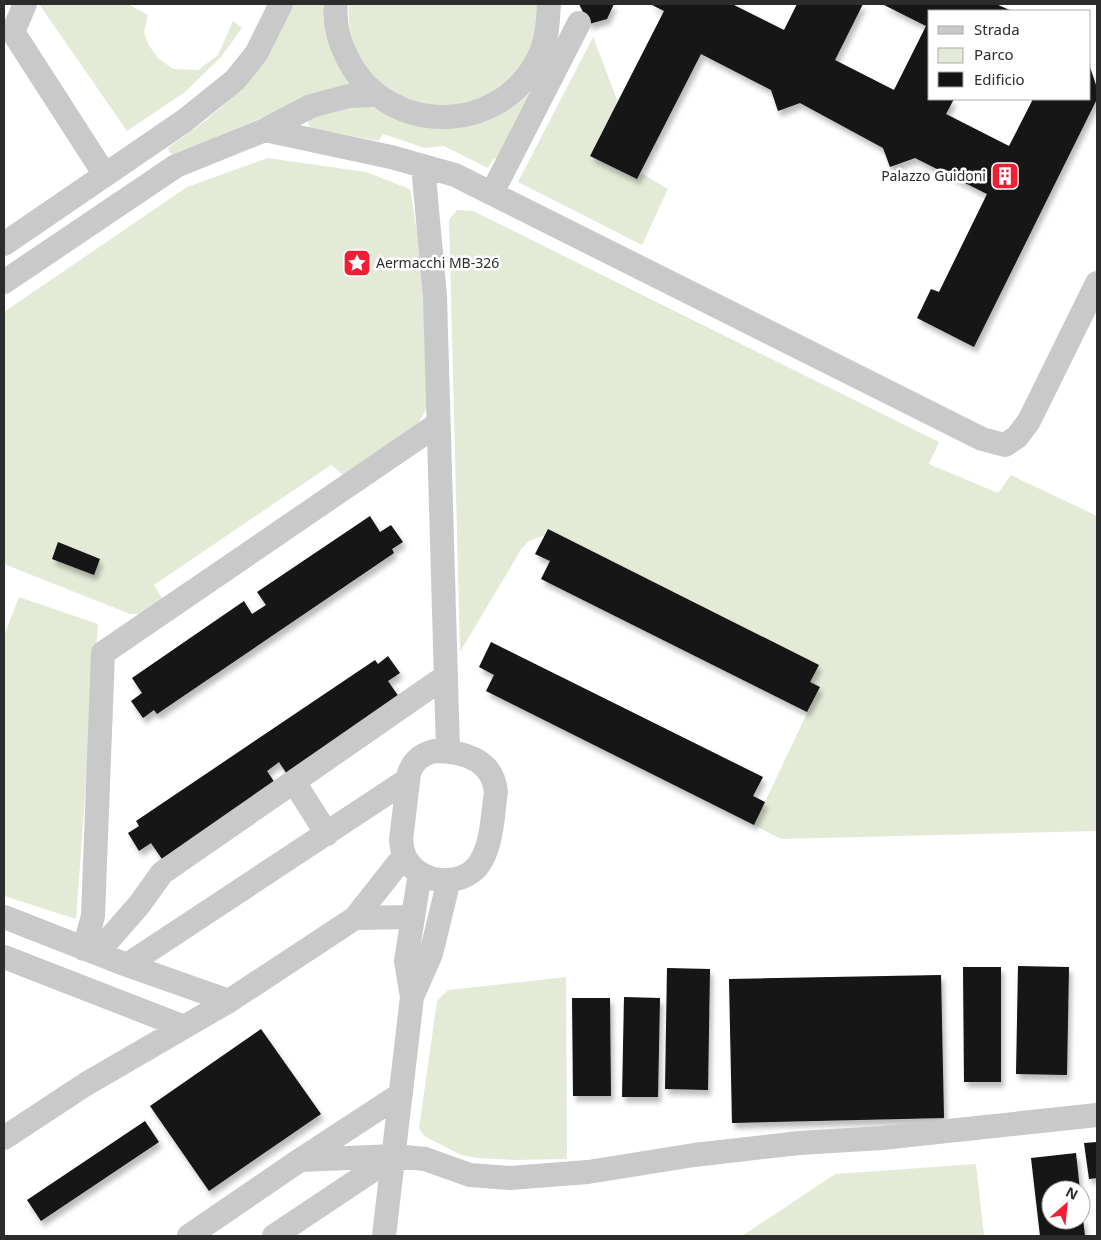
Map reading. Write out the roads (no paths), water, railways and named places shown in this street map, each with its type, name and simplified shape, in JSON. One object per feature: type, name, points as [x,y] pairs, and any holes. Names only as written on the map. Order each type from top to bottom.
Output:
[{"type":"lane","points":[[25,4],[8,26],[105,175]]},
{"type":"lane","points":[[4,244],[184,121],[235,80],[256,54],[281,4]]},
{"type":"lane","points":[[336,4],[335,14],[340,44],[354,72],[375,95],[403,111],[434,118],[466,116],[496,104],[520,85],[539,59],[548,29],[549,4]]},
{"type":"lane","points":[[492,193],[579,23]]},
{"type":"lane","points":[[4,282],[168,170],[265,130],[312,106],[349,96],[375,95]]},
{"type":"lane","points":[[265,130],[384,155],[455,175],[982,439],[1005,444],[1016,438],[1029,421],[1097,283]]},
{"type":"lane","points":[[150,145],[168,170]]},
{"type":"lane","points":[[423,166],[435,296],[448,751]]},
{"type":"lane","points":[[58,207],[76,233]]},
{"type":"lane","points":[[91,951],[103,653],[438,424]]},
{"type":"lane","points":[[91,951],[139,904],[162,874],[446,676]]},
{"type":"lane","points":[[384,1236],[412,997],[406,961],[412,917],[412,864],[401,840],[407,780],[413,763],[420,757],[434,751],[448,751],[469,756],[479,762],[493,777],[496,792],[489,843],[484,855],[477,866],[467,875],[450,880],[436,879],[412,864]]},
{"type":"lane","points":[[127,965],[407,780]]},
{"type":"lane","points":[[294,782],[327,834]]},
{"type":"lane","points":[[4,1138],[86,1084],[229,1001],[355,918],[412,864]]},
{"type":"lane","points":[[412,997],[431,954],[450,880]]},
{"type":"lane","points":[[4,917],[127,965],[229,1001]]},
{"type":"lane","points":[[355,918],[412,917]]},
{"type":"lane","points":[[39,931],[14,961],[184,1027]]},
{"type":"lane","points":[[189,1236],[400,1094]]},
{"type":"lane","points":[[300,1160],[394,1156],[425,1159],[470,1174],[510,1178],[588,1172],[694,1155],[799,1142],[882,1138],[1097,1115]]},
{"type":"lane","points":[[274,1236],[394,1156]]},
{"type":"place","name":"Palazzo Guidoni","points":[[1005,176]]},
{"type":"place","name":"Aermacchi MB-326","points":[[357,263]]}]
